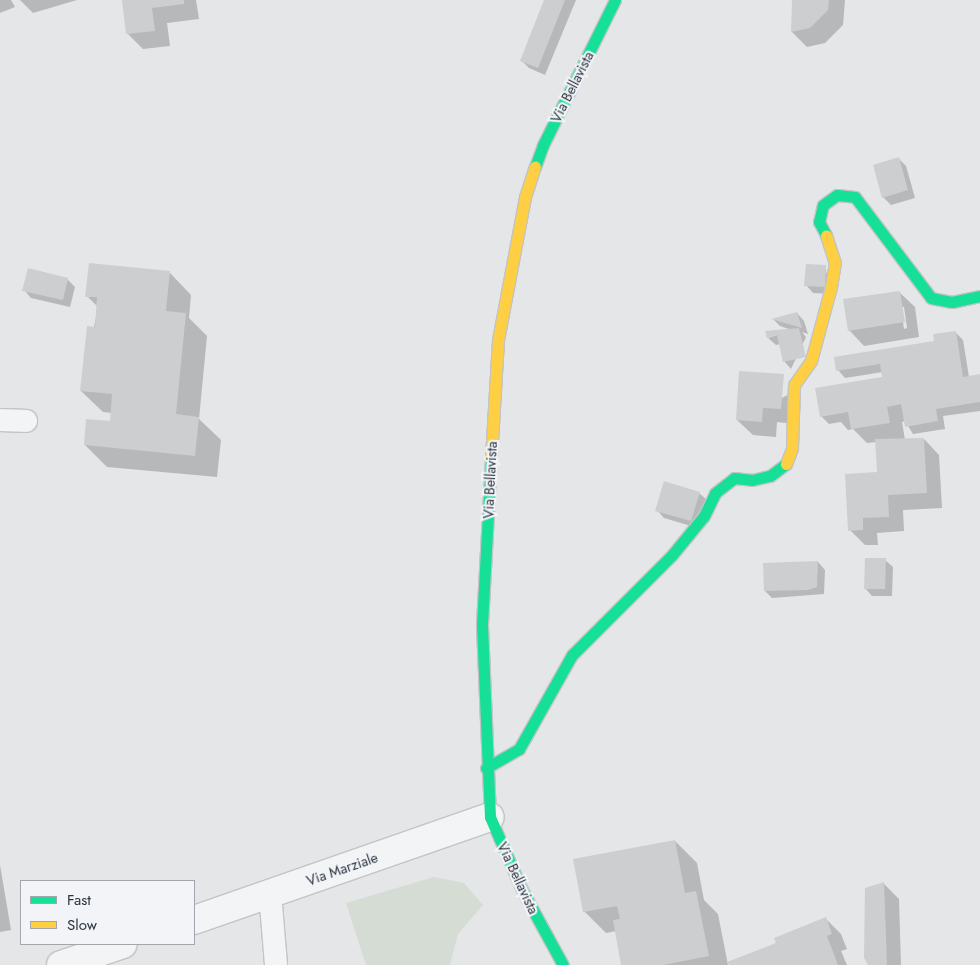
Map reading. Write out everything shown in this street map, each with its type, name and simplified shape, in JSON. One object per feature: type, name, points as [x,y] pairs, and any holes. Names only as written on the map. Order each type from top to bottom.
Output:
[{"type":"street","points":[[607,16],[608,0]]},
{"type":"street","name":"Via Bellavista","points":[[563,965],[522,890],[490,817],[486,768],[482,626],[498,340],[525,197],[543,144],[615,0]]},
{"type":"street","points":[[486,768],[518,749],[572,655],[632,591],[672,555],[704,516],[715,494],[734,478],[752,480],[770,476],[785,466],[792,448],[794,385],[811,361],[834,271],[832,247],[819,222],[823,205],[837,195],[855,197],[931,298],[952,302],[980,296]]},
{"type":"street","name":"Via Marziale","points":[[195,920],[490,817]]},
{"type":"street","points":[[61,965],[120,945]]},
{"type":"lane","points":[[0,420],[26,422]]},
{"type":"lane","points":[[270,893],[276,965]]},
{"type":"shaded area","points":[[434,877],[464,883],[483,905],[458,934],[450,965],[366,965],[346,903]]},
{"type":"building","points":[[122,0],[184,0],[184,4],[152,8],[155,31],[126,34]]},
{"type":"building","points":[[544,0],[565,0],[538,68],[520,61]]},
{"type":"building","points":[[792,0],[829,0],[828,10],[810,28],[791,32]]},
{"type":"building","points":[[899,157],[908,190],[882,198],[873,165]]},
{"type":"building","points":[[89,263],[170,271],[166,311],[186,313],[176,414],[199,417],[195,456],[84,445],[86,419],[110,421],[112,394],[80,391],[87,326],[95,327],[97,297],[85,297]]},
{"type":"building","points":[[806,264],[826,265],[825,287],[804,286]]},
{"type":"building","points":[[28,268],[68,278],[63,300],[22,291]]},
{"type":"building","points":[[900,291],[905,322],[848,331],[843,299]]},
{"type":"building","points":[[797,312],[802,328],[771,319]]},
{"type":"building","points":[[799,328],[806,357],[783,362],[777,335],[767,338],[765,331]]},
{"type":"building","points":[[956,331],[963,377],[980,374],[980,402],[936,409],[938,421],[905,427],[901,404],[887,407],[890,423],[851,429],[848,412],[820,417],[815,388],[882,377],[880,364],[836,371],[834,357],[934,341],[933,334]]},
{"type":"building","points":[[739,371],[784,374],[781,409],[763,408],[762,422],[736,420]]},
{"type":"building","points":[[924,438],[927,493],[888,495],[889,517],[863,518],[863,530],[848,531],[845,474],[877,472],[875,439]]},
{"type":"building","points":[[664,481],[700,492],[691,521],[655,511]]},
{"type":"building","points":[[865,558],[886,558],[885,589],[864,589]]},
{"type":"building","points":[[818,561],[817,587],[808,590],[764,591],[763,563]]},
{"type":"building","points":[[675,840],[685,893],[696,891],[709,956],[663,965],[621,965],[613,920],[620,919],[617,906],[583,912],[573,859]]},
{"type":"building","points":[[884,882],[887,965],[868,965],[864,958],[865,888]]},
{"type":"building","points":[[826,917],[832,934],[827,936],[838,965],[729,965],[727,962],[776,943],[774,938]]},
{"type":"traffic: fast","points":[[535,167],[543,145],[615,0]]},
{"type":"traffic: fast","points":[[826,235],[819,222],[823,205],[837,195],[855,197],[931,298],[952,302],[980,296]]},
{"type":"traffic: fast","points":[[491,458],[482,626],[490,817],[522,890],[563,965]]},
{"type":"traffic: fast","points":[[486,768],[519,749],[572,655],[672,555],[704,516],[715,493],[734,478],[752,480],[770,476],[786,464]]},
{"type":"traffic: slow","points":[[491,458],[498,340],[525,197],[535,167]]},
{"type":"traffic: slow","points":[[786,464],[792,448],[794,385],[811,361],[831,287],[835,263],[826,235]]}]
